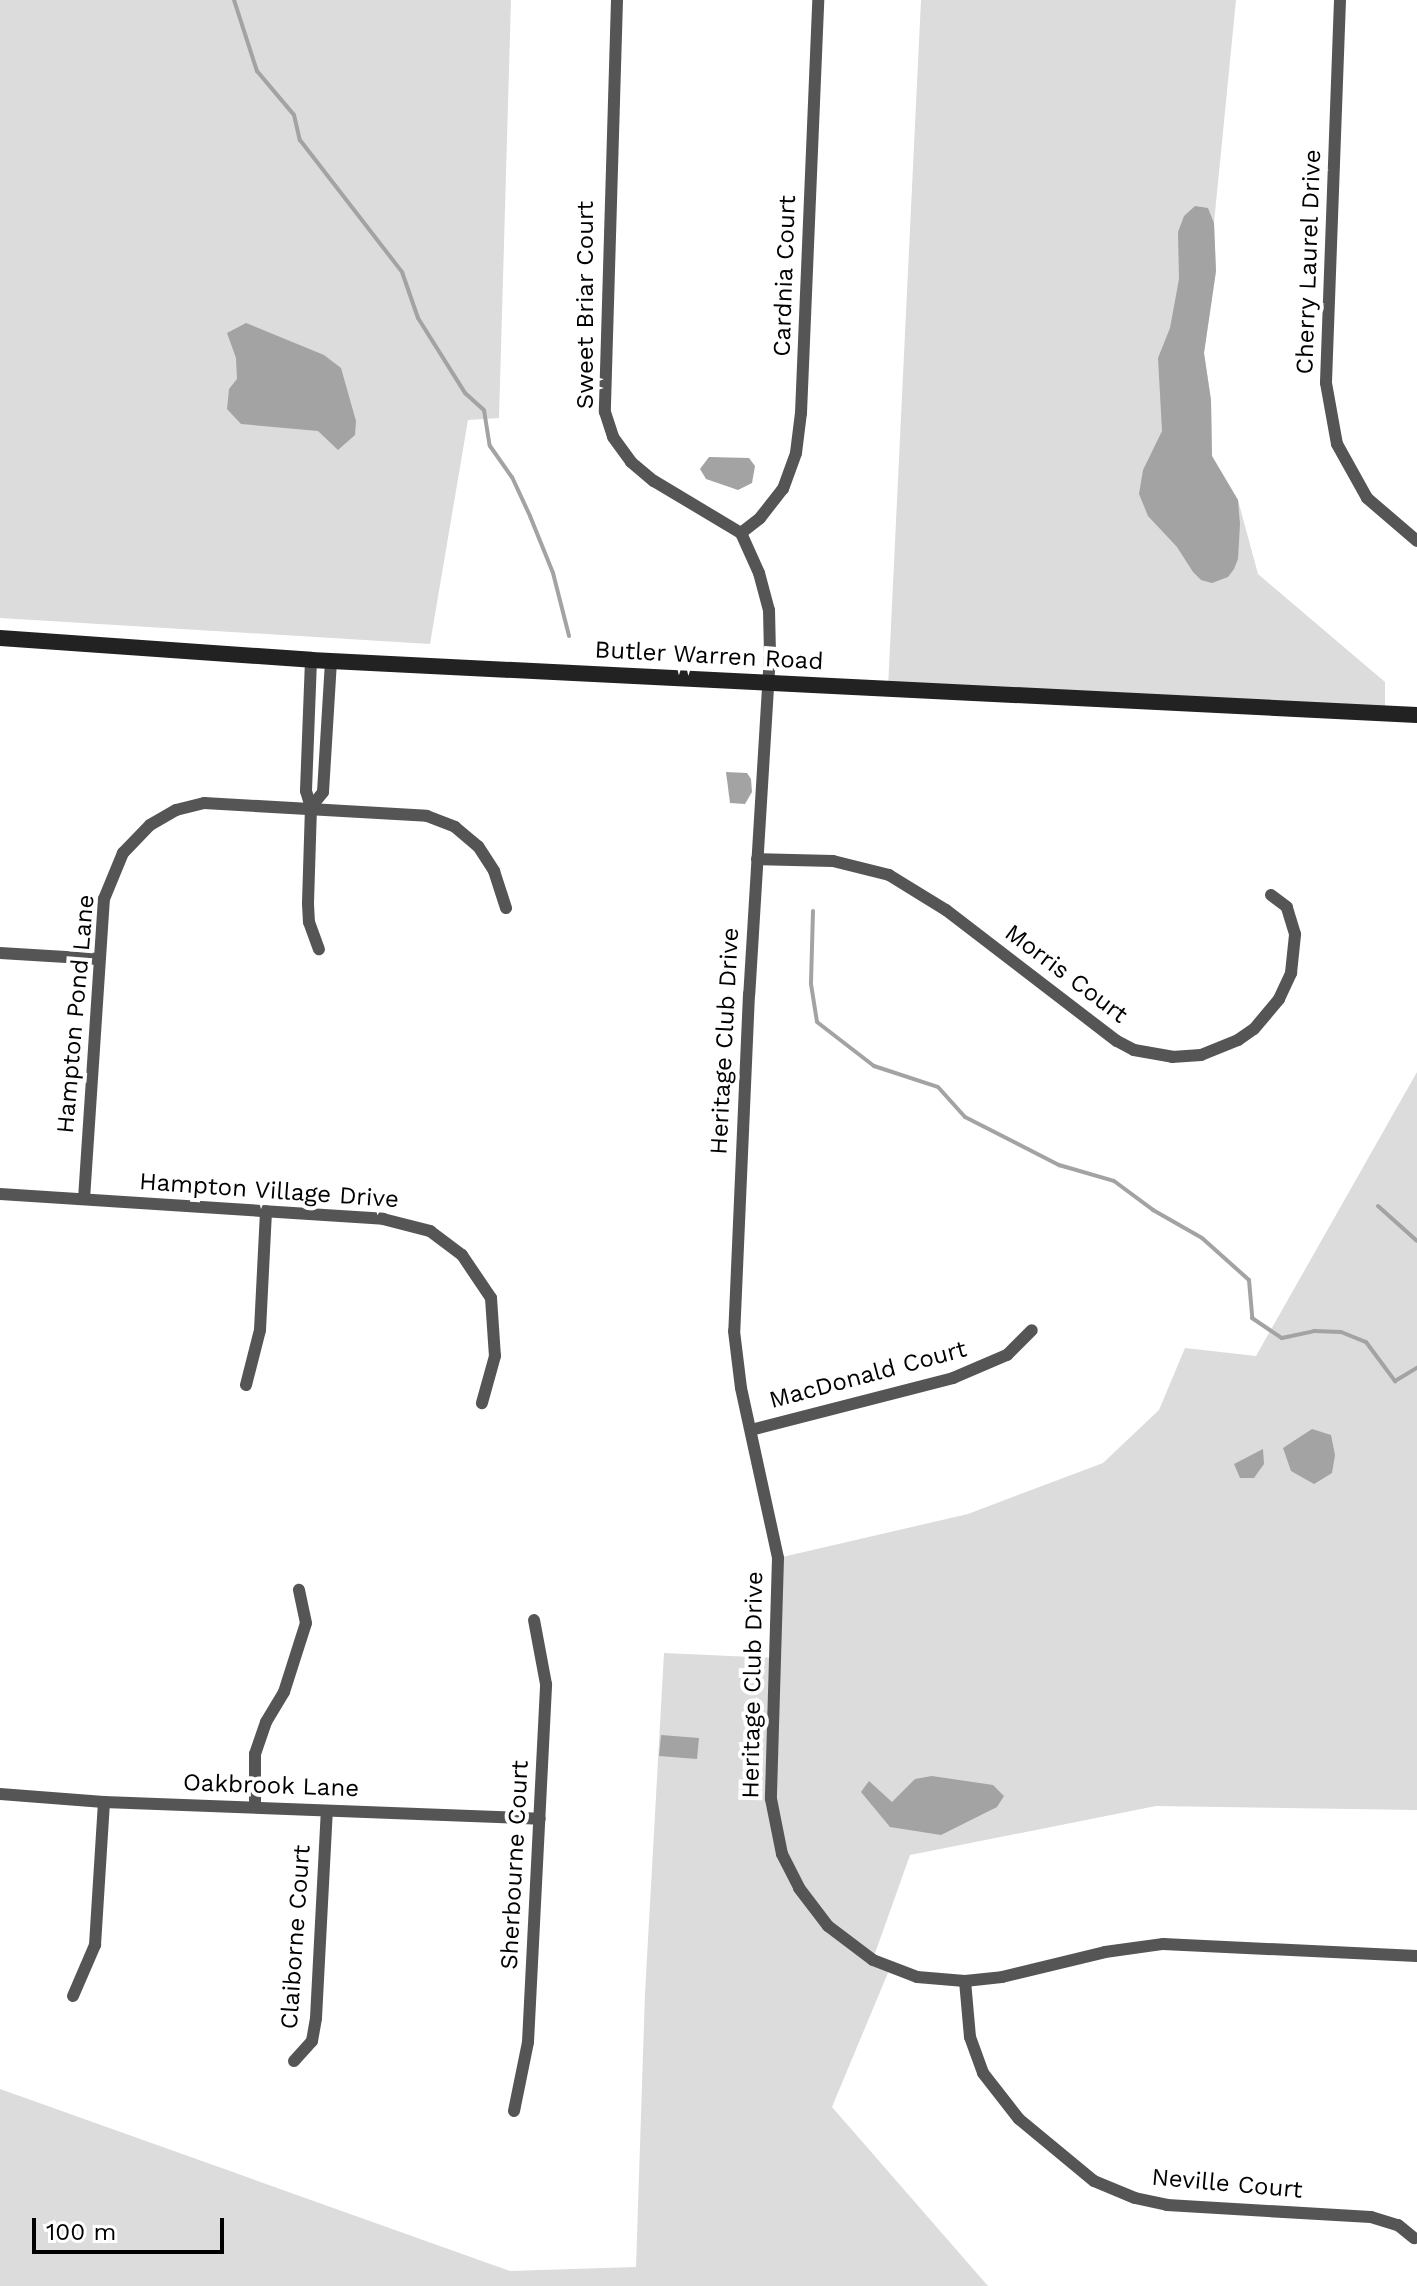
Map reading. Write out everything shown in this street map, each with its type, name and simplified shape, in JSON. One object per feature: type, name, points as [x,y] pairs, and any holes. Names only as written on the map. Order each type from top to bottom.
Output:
[{"type":"main road","name":"Butler Warren Road","points":[[0,638],[311,660],[1417,715]]},
{"type":"street","name":"Sweet Briar Court","points":[[617,0],[605,412],[613,437],[631,462],[654,481],[741,533]]},
{"type":"street","name":"Cardnia Court","points":[[741,533],[760,518],[783,489],[796,453],[801,413],[818,0]]},
{"type":"street","name":"Cherry Laurel Drive","points":[[1340,0],[1326,383],[1337,444],[1367,498],[1417,541]]},
{"type":"street","points":[[741,533],[759,573],[769,610],[767,683]]},
{"type":"street","points":[[311,660],[306,791],[311,807],[308,904],[309,922],[319,949]]},
{"type":"street","points":[[311,807],[323,792],[331,660]]},
{"type":"street","name":"Heritage Club Drive","points":[[767,683],[734,1293],[736,1360],[778,1558],[771,1799],[782,1854],[815,1911],[849,1944],[890,1968],[917,1977],[965,1981],[1002,1977],[1105,1952],[1163,1944],[1417,1956]]},
{"type":"street","name":"Hampton Pond Lane","points":[[84,1199],[104,899],[113,870],[123,853],[150,825],[176,810],[204,803],[408,813],[455,827],[484,853],[494,871],[506,908]]},
{"type":"street","name":"Morris Court","points":[[757,859],[833,861],[889,875],[946,910],[1117,1041],[1134,1050],[1172,1057],[1201,1055],[1238,1040],[1254,1029],[1279,999],[1291,973],[1295,934],[1287,907],[1271,895]]},
{"type":"street","points":[[0,953],[99,959]]},
{"type":"street","name":"Hampton Village Drive","points":[[0,1194],[266,1211],[411,1224],[438,1236],[462,1255],[482,1279],[493,1307],[495,1356],[482,1403]]},
{"type":"street","points":[[246,1385],[260,1330],[266,1211]]},
{"type":"street","name":"MacDonald Court","points":[[751,1430],[953,1378],[1007,1355],[1032,1330]]},
{"type":"street","points":[[255,1806],[255,1754],[266,1722],[284,1692],[306,1623],[299,1590]]},
{"type":"street","name":"Sherbourne Court","points":[[514,2111],[528,2042],[546,1684],[534,1620]]},
{"type":"street","name":"Oakbrook Lane","points":[[0,1794],[104,1802],[540,1819]]},
{"type":"street","points":[[73,1996],[95,1945],[104,1802]]},
{"type":"street","name":"Claiborne Court","points":[[294,2061],[312,2041],[316,2018],[327,1811]]},
{"type":"street","name":"Neville Court","points":[[965,1981],[970,2037],[983,2073],[1019,2119],[1094,2181],[1135,2198],[1167,2205],[1371,2217],[1398,2225],[1414,2238]]},
{"type":"shaded area","points":[[0,0],[511,0],[499,418],[468,420],[430,644],[0,618]]},
{"type":"shaded area","points":[[921,0],[1236,0],[1214,223],[1216,271],[1204,353],[1211,400],[1212,456],[1238,500],[1258,574],[1385,682],[1385,714],[888,688]]},
{"type":"shaded area","points":[[1195,206],[1208,208],[1214,223],[1216,271],[1204,353],[1211,400],[1212,456],[1238,500],[1240,524],[1238,559],[1234,569],[1228,577],[1212,583],[1201,580],[1193,572],[1177,547],[1148,516],[1139,494],[1143,470],[1162,431],[1158,358],[1170,328],[1179,279],[1178,232],[1184,216]]},
{"type":"shaded area","points":[[246,323],[324,355],[341,368],[356,421],[355,435],[338,450],[318,431],[241,424],[227,409],[229,389],[237,379],[236,358],[227,333]]},
{"type":"shaded area","points":[[709,457],[749,458],[755,466],[752,483],[738,490],[706,479],[700,469]]},
{"type":"shaded area","points":[[726,772],[747,773],[751,779],[752,792],[745,804],[730,803]]},
{"type":"shaded area","points":[[1417,1072],[1417,1810],[1156,1806],[910,1855],[873,1959],[890,1968],[832,2107],[988,2286],[0,2286],[0,2089],[510,2271],[636,2267],[645,1993],[664,1653],[777,1658],[778,1558],[968,1514],[1103,1463],[1159,1410],[1185,1348],[1256,1356]]},
{"type":"shaded area","points":[[1312,1429],[1331,1435],[1335,1455],[1332,1473],[1314,1484],[1291,1471],[1283,1448]]},
{"type":"shaded area","points":[[1263,1449],[1264,1464],[1254,1478],[1240,1478],[1234,1464]]},
{"type":"shaded area","points":[[661,1735],[699,1738],[697,1759],[659,1756]]},
{"type":"shaded area","points":[[932,1776],[993,1785],[1004,1796],[997,1807],[941,1835],[890,1827],[861,1792],[869,1781],[892,1802],[915,1779]]},
{"type":"waterway","points":[[234,0],[257,71],[294,115],[300,140],[402,272],[418,318],[465,393],[484,410],[490,446],[512,477],[553,573],[569,636]]},
{"type":"waterway","points":[[813,911],[811,984],[817,1022],[874,1066],[938,1087],[965,1117],[1059,1165],[1114,1181],[1153,1210],[1202,1238],[1249,1280],[1252,1318],[1282,1338],[1314,1331],[1341,1332],[1366,1342],[1395,1381],[1417,1368]]},
{"type":"waterway","points":[[1378,1206],[1417,1241]]}]
